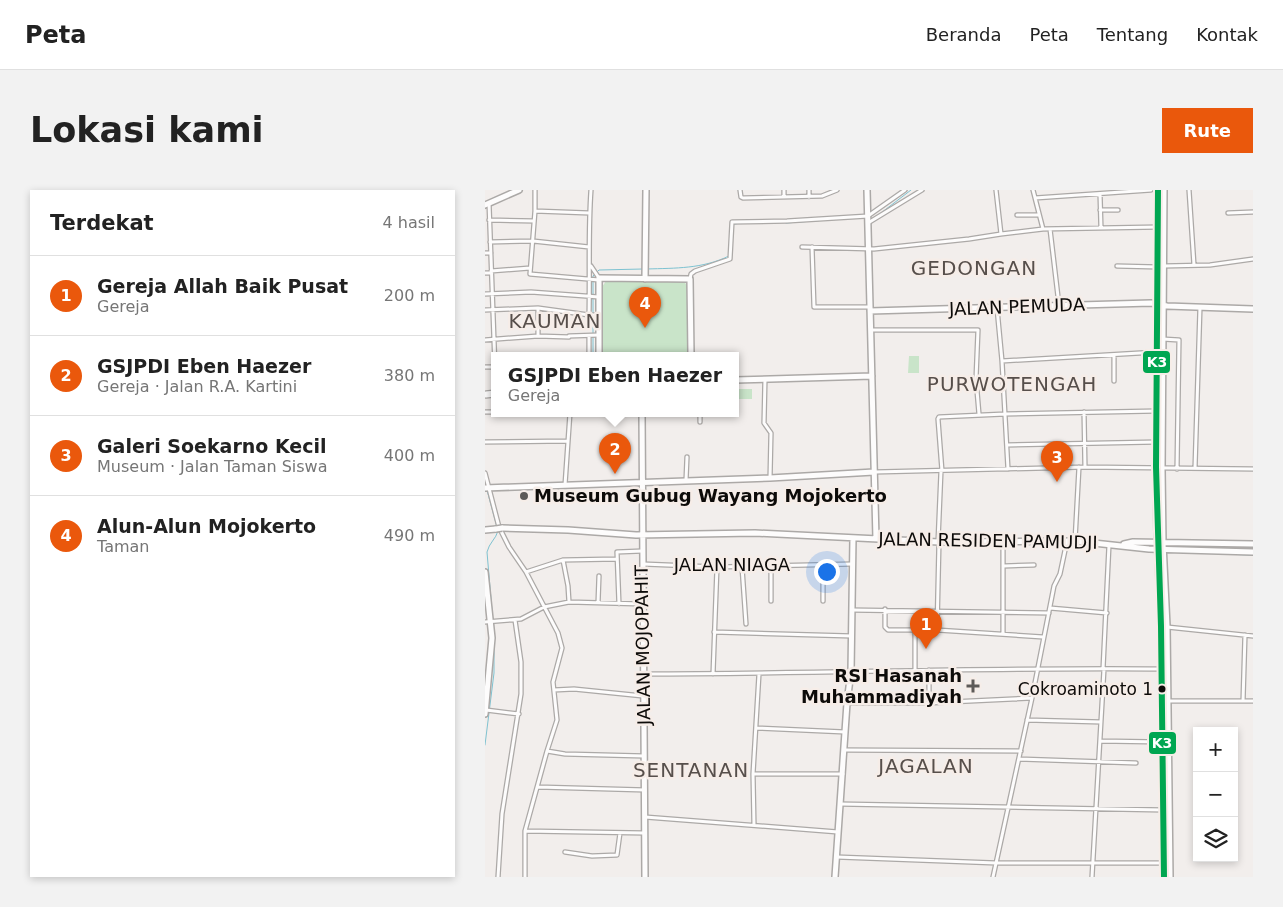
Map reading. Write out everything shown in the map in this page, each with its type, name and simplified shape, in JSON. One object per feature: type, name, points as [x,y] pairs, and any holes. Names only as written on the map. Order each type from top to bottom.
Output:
[{"type":"main road","points":[[487,204],[519,190]]},
{"type":"main road","points":[[645,276],[647,190]]},
{"type":"main road","points":[[867,190],[866,216],[869,248],[876,539]]},
{"type":"main road","points":[[1158,190],[1162,338],[1159,468],[1160,549],[1170,877]]},
{"type":"main road","points":[[1159,266],[1163,190]]},
{"type":"main road","points":[[598,352],[593,335],[596,279],[645,276],[691,277],[691,352]]},
{"type":"main road","points":[[1159,468],[1156,442],[1156,412],[1160,304]]},
{"type":"main road","name":"JALAN PEMUDA","points":[[870,309],[1160,304],[1200,308],[1253,309]]},
{"type":"main road","points":[[739,380],[872,376]]},
{"type":"main road","name":"JALAN MOJOPAHIT","points":[[642,417],[645,877]]},
{"type":"main road","points":[[486,488],[771,478],[874,472]]},
{"type":"main road","name":"JALAN RESIDEN PAMUDJI","points":[[485,530],[499,528],[576,530],[642,536],[755,533],[939,542],[1075,540],[1109,544],[1160,542],[1253,544]]},
{"type":"main road","points":[[835,877],[847,702],[851,672],[853,538]]},
{"type":"main road","name":"JALAN RESIDEN PAMUDJI","points":[[1123,544],[1132,547],[1160,549],[1253,552]]},
{"type":"main road","points":[[1160,549],[1167,626],[1164,669],[1168,701],[1165,707],[1163,742],[1164,877]]},
{"type":"main road","points":[[485,572],[492,638],[486,687],[488,711]]},
{"type":"street","points":[[535,190],[530,274],[532,276],[596,279]]},
{"type":"street","points":[[591,190],[589,213],[590,266],[596,279]]},
{"type":"street","points":[[740,190],[741,197],[743,198],[825,196],[837,190]]},
{"type":"street","points":[[784,190],[784,197]]},
{"type":"street","points":[[809,190],[809,197]]},
{"type":"street","points":[[691,277],[730,258],[732,222],[866,216],[906,190],[908,196]]},
{"type":"street","points":[[868,223],[908,196],[921,190]]},
{"type":"street","points":[[995,190],[1001,234]]},
{"type":"street","points":[[1033,190],[1043,229]]},
{"type":"street","points":[[1035,198],[1151,190]]},
{"type":"street","points":[[1189,190],[1194,265]]},
{"type":"street","points":[[1100,194],[1101,228]]},
{"type":"street","points":[[487,204],[491,253],[494,352]]},
{"type":"street","points":[[535,210],[589,213]]},
{"type":"street","points":[[1101,210],[1118,210]]},
{"type":"street","points":[[1228,213],[1253,212]]},
{"type":"street","points":[[1017,215],[1039,215]]},
{"type":"street","points":[[489,220],[534,221]]},
{"type":"street","points":[[802,247],[869,248],[969,240],[1043,229],[1158,226]]},
{"type":"street","points":[[1050,229],[1059,305]]},
{"type":"street","points":[[485,234],[490,234]]},
{"type":"street","points":[[490,242],[533,241],[589,247]]},
{"type":"street","points":[[812,247],[814,307],[870,309]]},
{"type":"street","points":[[485,253],[491,253]]},
{"type":"street","points":[[1117,266],[1194,265],[1253,259]]},
{"type":"street","points":[[485,310],[538,308],[593,315],[596,279],[594,271],[590,266]]},
{"type":"street","points":[[485,273],[529,268]]},
{"type":"street","points":[[485,294],[531,292],[594,296]]},
{"type":"street","points":[[997,307],[1008,469]]},
{"type":"street","points":[[537,336],[538,308]]},
{"type":"street","points":[[1195,468],[1200,308]]},
{"type":"street","points":[[871,330],[977,330],[976,378],[979,414]]},
{"type":"street","points":[[485,340],[537,336],[569,337],[593,335],[590,352]]},
{"type":"street","points":[[1162,338],[1179,340],[1177,469]]},
{"type":"street","points":[[1002,361],[1157,352]]},
{"type":"street","points":[[1114,355],[1114,381]]},
{"type":"street","points":[[765,379],[764,423],[771,433],[771,478]]},
{"type":"street","points":[[1084,412],[1085,467]]},
{"type":"street","points":[[937,630],[941,471],[938,418],[979,414],[1156,412]]},
{"type":"street","points":[[565,485],[570,417]]},
{"type":"street","points":[[700,417],[700,422]]},
{"type":"street","points":[[485,442],[568,441]]},
{"type":"street","points":[[1007,445],[1156,442]]},
{"type":"street","points":[[686,480],[687,457]]},
{"type":"street","points":[[874,472],[1079,467],[1253,469]]},
{"type":"street","points":[[1075,540],[1079,467]]},
{"type":"street","points":[[485,473],[486,488],[499,528],[526,572],[561,642],[561,653],[554,679],[557,720],[525,831],[525,877]]},
{"type":"street","points":[[993,877],[1021,751],[1054,586],[1060,574],[1067,541]]},
{"type":"street","points":[[1003,542],[1003,634]]},
{"type":"street","points":[[1092,877],[1107,613],[1109,544]]},
{"type":"street","points":[[619,604],[617,559],[619,552],[642,551]]},
{"type":"street","points":[[526,572],[563,560],[617,559]]},
{"type":"street","points":[[563,560],[569,602]]},
{"type":"street","name":"JALAN NIAGA","points":[[642,564],[742,567],[852,564]]},
{"type":"street","points":[[823,564],[823,600]]},
{"type":"street","points":[[771,566],[771,601]]},
{"type":"street","points":[[1004,566],[1034,566]]},
{"type":"street","points":[[713,674],[717,567]]},
{"type":"street","points":[[742,567],[746,624]]},
{"type":"street","points":[[597,603],[599,576]]},
{"type":"street","points":[[491,622],[515,620],[544,608],[569,602],[643,604]]},
{"type":"street","points":[[885,609],[887,629],[937,630],[1043,637]]},
{"type":"street","points":[[852,610],[1049,610],[1107,613]]},
{"type":"street","points":[[498,877],[502,814],[519,714],[522,678],[515,620]]},
{"type":"street","points":[[1167,626],[1253,636]]},
{"type":"street","points":[[915,630],[915,670]]},
{"type":"street","points":[[714,632],[852,636]]},
{"type":"street","points":[[1243,701],[1245,635]]},
{"type":"street","points":[[644,674],[1037,668],[1164,669]]},
{"type":"street","points":[[929,670],[929,702]]},
{"type":"street","points":[[754,825],[753,774],[759,673]]},
{"type":"street","points":[[554,690],[574,689],[644,696]]},
{"type":"street","points":[[847,702],[929,702],[1032,698]]},
{"type":"street","points":[[1168,701],[1253,701]]},
{"type":"street","points":[[488,711],[519,714]]},
{"type":"street","points":[[1027,720],[1101,722]]},
{"type":"street","points":[[756,728],[846,732]]},
{"type":"street","points":[[1100,741],[1163,742]]},
{"type":"street","points":[[547,750],[565,754],[645,756]]},
{"type":"street","points":[[845,750],[1021,751]]},
{"type":"street","points":[[1019,759],[1136,763]]},
{"type":"street","points":[[753,774],[843,774]]},
{"type":"street","points":[[538,787],[645,790]]},
{"type":"street","points":[[841,804],[1163,810]]},
{"type":"street","points":[[645,817],[839,832]]},
{"type":"street","points":[[525,831],[645,833]]},
{"type":"street","points":[[565,852],[592,856],[615,855],[619,853],[619,833]]},
{"type":"street","points":[[837,857],[996,863],[1164,863]]},
{"type":"green space","points":[[606,281],[684,281],[687,286],[688,352],[602,352],[602,287]]},
{"type":"green space","points":[[909,356],[919,356],[919,373],[908,373]]},
{"type":"green space","points":[[739,389],[752,389],[752,399],[739,399]]},
{"type":"waterway","points":[[881,213],[911,190]]},
{"type":"waterway","points":[[786,223],[840,219]]},
{"type":"waterway","points":[[734,224],[742,223]]},
{"type":"waterway","points":[[647,269],[699,266],[729,256]]},
{"type":"waterway","points":[[593,295],[593,276],[599,270],[643,269]]},
{"type":"waterway","points":[[593,299],[593,352]]},
{"type":"waterway","points":[[487,490],[497,527]]},
{"type":"waterway","points":[[494,635],[487,552],[498,531]]},
{"type":"waterway","points":[[1221,554],[1253,555]]},
{"type":"waterway","points":[[485,745],[494,673],[494,639]]},
{"type":"transit line","name":"K3","points":[[1158,190],[1156,467],[1161,626],[1164,877]]},
{"type":"place","name":"Alun-Alun Mojokerto","points":[[645,328]]},
{"type":"place","name":"GSJPDI Eben Haezer","points":[[615,474]]},
{"type":"place","name":"Galeri Soekarno Kecil","points":[[1057,482]]},
{"type":"place","name":"Museum Gubug Wayang Mojokerto","points":[[524,496]]},
{"type":"place","name":"Gereja Allah Baik Pusat","points":[[926,649]]},
{"type":"place","name":"RSI Hasanah Muhammadiyah","points":[[973,686]]},
{"type":"place","name":"Cokroaminoto 1","points":[[1162,689]]},
{"type":"district","name":"GEDONGAN","points":[[974,268]]},
{"type":"district","name":"KAUMAN","points":[[555,321]]},
{"type":"district","name":"PURWOTENGAH","points":[[1012,384]]},
{"type":"district","name":"JAGALAN","points":[[926,766]]},
{"type":"district","name":"SENTANAN","points":[[691,770]]}]
